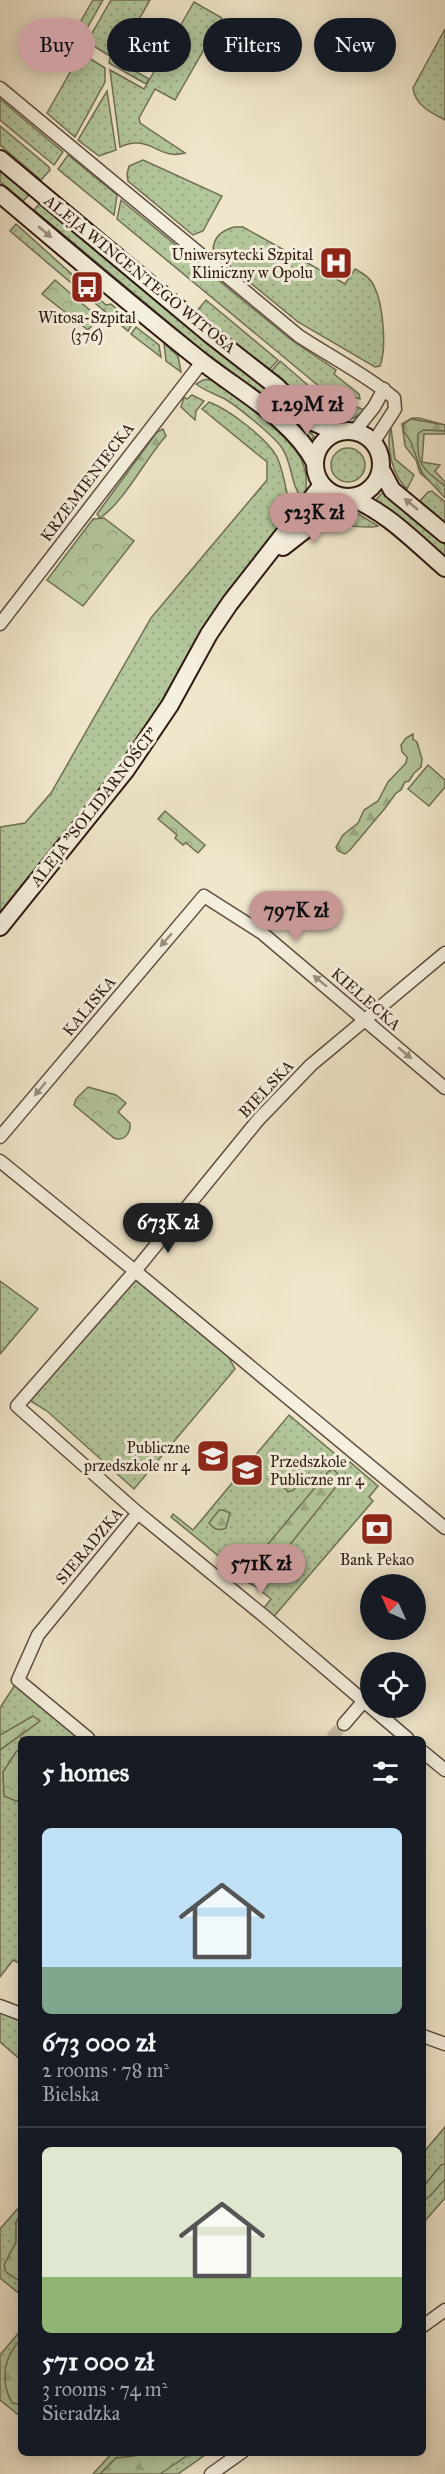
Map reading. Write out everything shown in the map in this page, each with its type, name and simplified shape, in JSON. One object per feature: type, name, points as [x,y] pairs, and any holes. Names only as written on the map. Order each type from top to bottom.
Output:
[{"type":"street","points":[[0,88],[300,336],[384,389],[394,398],[395,410],[373,443]]},
{"type":"street","name":"ALEJA WINCENTEGO WITOSA","points":[[0,159],[185,314],[250,364],[313,422],[336,432]]},
{"type":"street","name":"ALEJA WINCENTEGO WITOSA","points":[[0,194],[202,362],[242,389],[274,416],[306,448],[315,463]]},
{"type":"street","name":"KRZEMIENIECKA","points":[[0,624],[202,362]]},
{"type":"street","points":[[354,432],[374,407],[384,389]]},
{"type":"street","points":[[445,534],[392,490],[382,471],[381,458],[373,443],[363,435],[354,432],[336,432],[322,444],[317,452],[315,463],[322,485],[333,494],[364,503],[445,568]]},
{"type":"street","points":[[348,498],[366,492],[376,482],[382,471]]},
{"type":"street","name":"ALEJA \"SOLIDARNOŚCI\"","points":[[0,927],[126,770],[170,705],[209,634],[230,603],[322,485]]},
{"type":"street","name":"ALEJA \"SOLIDARNOŚCI\"","points":[[262,564],[348,498]]},
{"type":"street","name":"KIELECKA","points":[[204,896],[262,933],[445,1088]]},
{"type":"street","name":"KALISKA","points":[[0,1137],[204,896]]},
{"type":"street","name":"BIELSKA","points":[[138,1513],[17,1406],[135,1271],[258,1120],[311,1065],[445,953]]},
{"type":"street","points":[[0,1161],[445,1528]]},
{"type":"street","name":"SIERADZKA","points":[[86,1736],[18,1680],[38,1635],[138,1513],[264,1616],[360,1699]]},
{"type":"street","points":[[344,1724],[360,1705]]},
{"type":"street","name":"SIERADZKA","points":[[383,1718],[405,1736]]},
{"type":"street","points":[[426,1754],[445,1770]]},
{"type":"street","points":[[0,2006],[18,2013]]},
{"type":"street","points":[[426,2037],[445,2044]]},
{"type":"street","points":[[426,2324],[445,2310]]},
{"type":"street","points":[[211,2474],[236,2456]]},
{"type":"green space","points":[[93,0],[103,0],[93,18],[83,18]]},
{"type":"green space","points":[[111,0],[150,0],[140,18],[107,18],[107,54],[95,47],[95,28]]},
{"type":"green space","points":[[194,2],[222,18],[203,18],[203,51],[175,100],[155,89],[139,118],[140,123],[185,153],[168,153],[139,143],[120,147],[110,72],[144,89],[154,72],[191,72],[191,18],[185,18]]},
{"type":"green space","points":[[445,29],[445,120],[420,104],[413,88]]},
{"type":"green space","points":[[95,62],[105,68],[105,82],[75,137],[47,113],[70,72],[95,72]]},
{"type":"green space","points":[[125,72],[137,72],[149,79],[146,84]]},
{"type":"green space","points":[[107,91],[116,150],[99,156],[78,140]]},
{"type":"green space","points":[[0,99],[63,152],[54,165],[0,120]]},
{"type":"green space","points":[[0,126],[49,167],[50,170],[41,180],[0,145]]},
{"type":"green space","points":[[68,155],[117,195],[114,215],[58,169]]},
{"type":"green space","points":[[143,160],[222,196],[203,231],[193,235],[128,181],[129,166]]},
{"type":"green space","points":[[0,171],[29,195],[23,201],[0,182]]},
{"type":"green space","points":[[121,200],[290,339],[336,370],[334,374],[359,394],[360,399],[320,387],[117,219]]},
{"type":"green space","points":[[39,204],[203,340],[248,373],[314,436],[311,440],[255,389],[197,346],[34,210]]},
{"type":"green space","points":[[16,224],[106,305],[111,304],[133,323],[128,331],[10,231]]},
{"type":"green space","points":[[234,227],[243,227],[345,284],[355,269],[369,279],[378,296],[382,316],[384,338],[380,366],[375,367],[298,322],[213,252],[214,242],[219,235]]},
{"type":"green space","points":[[55,280],[99,318],[88,330],[42,294]]},
{"type":"green space","points":[[206,300],[278,360],[268,371],[197,311]]},
{"type":"green space","points":[[136,327],[159,345],[161,357],[131,334]]},
{"type":"green space","points":[[164,343],[178,356],[181,372],[166,361]]},
{"type":"green space","points":[[280,361],[317,393],[365,410],[353,418],[341,420],[328,417],[315,410],[270,373]]},
{"type":"green space","points":[[203,380],[214,381],[225,387],[276,429],[296,451],[306,474],[306,490],[303,500],[296,488],[286,454],[278,443],[231,403],[196,384]]},
{"type":"green space","points":[[192,395],[204,401],[196,411],[195,420],[181,407],[184,397],[187,399]]},
{"type":"green space","points":[[209,402],[246,425],[272,449],[281,469],[290,507],[295,511],[202,630],[155,714],[121,764],[0,913],[0,827],[25,823],[51,793],[151,618],[267,480],[267,462],[202,409]]},
{"type":"green space","points":[[412,418],[445,425],[445,434],[424,434],[422,462],[440,465],[435,471],[445,482],[445,494],[420,473],[416,460],[405,446],[402,424]]},
{"type":"green space","points":[[411,419],[445,425],[445,431],[423,430],[418,434],[418,453],[426,470],[445,486],[445,498],[422,473],[411,442],[403,430],[404,424]]},
{"type":"green space","points":[[391,428],[395,459],[414,475],[407,489],[394,469],[389,444]]},
{"type":"green space","points":[[163,429],[166,436],[118,502],[100,518],[97,514],[157,432]]},
{"type":"green space","points":[[348,448],[360,453],[365,465],[360,477],[348,482],[336,477],[331,465],[336,453]]},
{"type":"green space","points":[[432,491],[445,502],[445,522],[420,501]]},
{"type":"green space","points":[[383,492],[445,545],[445,557],[376,500]]},
{"type":"green space","points":[[342,510],[355,512],[378,526],[361,527],[327,523]]},
{"type":"green space","points":[[104,518],[134,541],[83,606],[47,580],[93,519]]},
{"type":"green space","points":[[413,734],[422,759],[421,767],[409,781],[405,782],[401,790],[396,793],[350,850],[345,854],[338,851],[336,847],[343,835],[358,823],[364,810],[378,801],[388,782],[406,763],[407,757],[402,752],[401,745]]},
{"type":"green space","points":[[428,765],[445,780],[445,787],[429,806],[408,789]]},
{"type":"green space","points":[[165,811],[205,845],[198,853],[186,843],[183,845],[175,838],[177,835],[158,819]]},
{"type":"green space","points":[[88,1087],[116,1095],[126,1103],[118,1112],[130,1123],[128,1133],[124,1137],[114,1138],[74,1105],[76,1099]]},
{"type":"green space","points":[[138,1274],[220,1341],[235,1369],[134,1489],[47,1411],[29,1400]]},
{"type":"green space","points":[[0,1281],[38,1309],[0,1354]]},
{"type":"green space","points":[[289,1415],[347,1464],[350,1462],[378,1486],[369,1497],[373,1501],[270,1621],[260,1613],[271,1599],[171,1517],[173,1514],[193,1530]]},
{"type":"green space","points":[[280,1463],[289,1467],[298,1480],[294,1490],[288,1492],[278,1480]]},
{"type":"green space","points":[[333,1469],[339,1475],[339,1483],[277,1561],[266,1571],[266,1586],[262,1589],[248,1583],[246,1578],[253,1558],[258,1556],[328,1472]]},
{"type":"green space","points":[[219,1510],[230,1513],[226,1528],[217,1529],[209,1523]]},
{"type":"green space","points":[[18,1680],[86,1736],[18,1736],[18,1962],[13,1960],[0,1977],[0,1708]]},
{"type":"green space","points":[[33,1716],[40,1721],[0,1750],[0,1735]]},
{"type":"green space","points":[[18,1750],[18,1801],[16,1801],[4,1796],[3,1772]]},
{"type":"green space","points":[[0,2006],[18,2013],[18,2057],[0,2042]]},
{"type":"green space","points":[[445,2127],[445,2198],[426,2220],[426,2149]]},
{"type":"green space","points":[[445,2164],[445,2179],[426,2199],[426,2183],[441,2165]]},
{"type":"green space","points":[[18,2208],[18,2293],[0,2278],[0,2229]]},
{"type":"green space","points":[[18,2219],[18,2280],[6,2272],[4,2265],[16,2242]]},
{"type":"green space","points":[[18,2334],[18,2415],[0,2400],[0,2355]]},
{"type":"green space","points":[[18,2342],[18,2404],[12,2403],[5,2378],[7,2362]]},
{"type":"green space","points":[[109,2456],[204,2456],[178,2474],[93,2474]]},
{"type":"green space","points":[[187,2456],[160,2474],[100,2474],[116,2458]]},
{"type":"tunnel","points":[[333,1736],[344,1724]]},
{"type":"place","name":"Uniwersytecki Szpital Kliniczny w Opolu","points":[[336,263]]},
{"type":"place","name":"Witosa-Szpital (376)","points":[[87,287]]},
{"type":"place","name":"Publiczne przedszkole nr 4","points":[[213,1456]]},
{"type":"place","name":"Przedszkole Publiczne nr 4","points":[[247,1470]]},
{"type":"place","name":"Bank Pekao","points":[[377,1529]]}]
